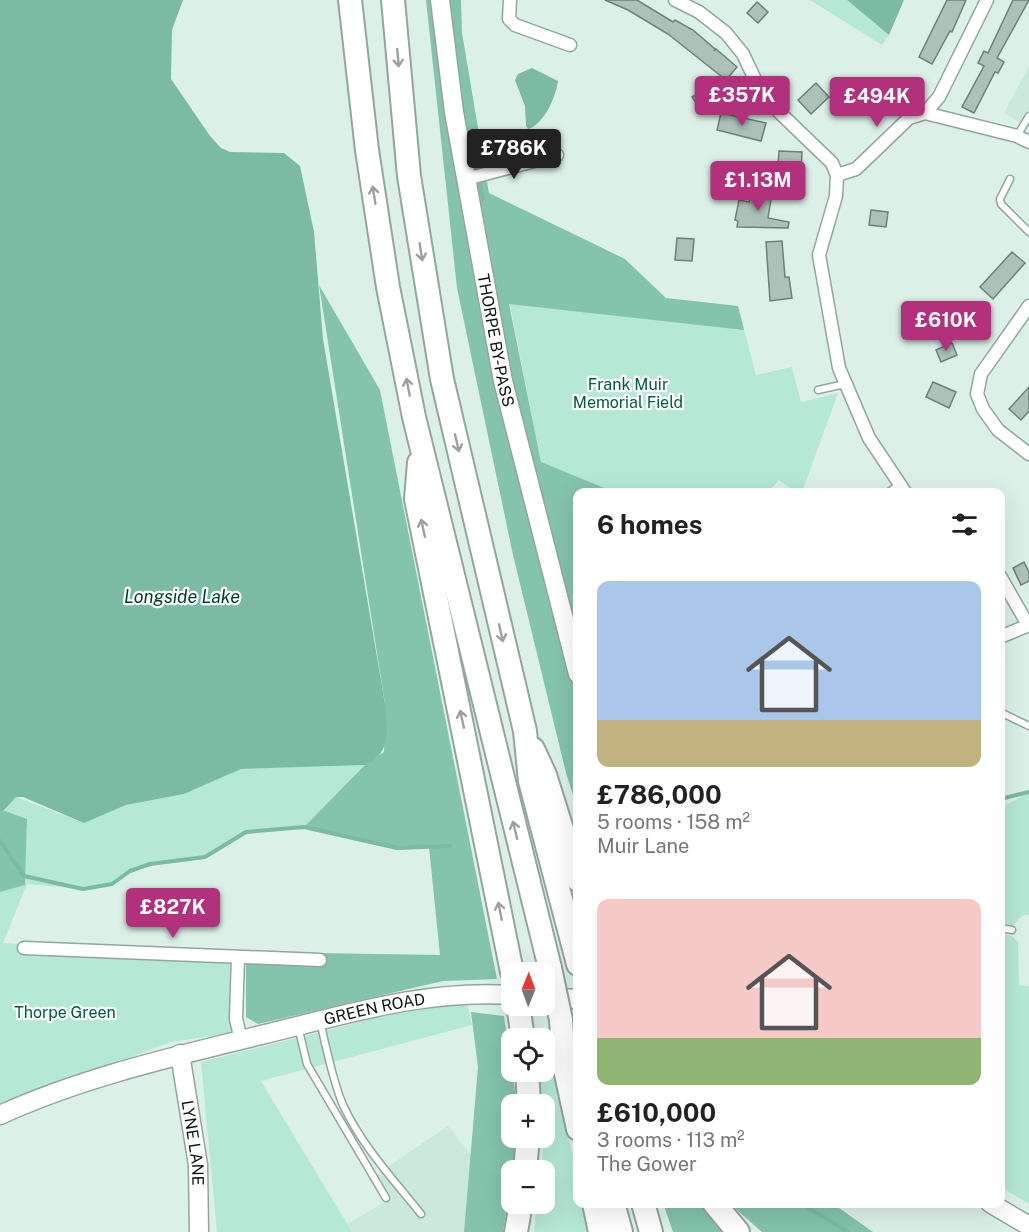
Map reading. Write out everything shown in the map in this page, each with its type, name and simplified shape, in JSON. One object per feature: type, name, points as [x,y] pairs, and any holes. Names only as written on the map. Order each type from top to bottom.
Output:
[{"type":"highway","points":[[350,0],[367,150],[388,287],[421,444],[561,1020],[573,1059]]},
{"type":"highway","points":[[393,0],[409,176],[442,379],[525,731],[530,781],[573,945]]},
{"type":"highway","points":[[421,444],[417,499],[510,962]]},
{"type":"highway","points":[[525,731],[545,775],[573,864]]},
{"type":"highway","points":[[561,1020],[564,1065],[573,1106]]},
{"type":"highway","points":[[595,1208],[600,1232]]},
{"type":"highway","points":[[614,1208],[621,1232]]},
{"type":"highway","points":[[644,1208],[651,1232]]},
{"type":"highway","points":[[718,1208],[738,1232]]},
{"type":"highway","points":[[516,1232],[519,1214]]},
{"type":"main road","name":"THORPE BY-PASS","points":[[440,0],[466,179],[503,381],[573,654]]},
{"type":"main road","name":"GREEN ROAD","points":[[0,1115],[88,1081],[180,1054],[396,1002],[474,992],[501,994]]},
{"type":"main road","points":[[555,998],[573,999]]},
{"type":"main road","name":"LYNE LANE","points":[[180,1054],[198,1165],[199,1232]]},
{"type":"main road","points":[[998,1208],[1029,1226]]},
{"type":"street","points":[[510,0],[509,19],[515,25],[570,45]]},
{"type":"street","points":[[675,0],[689,3],[716,23],[736,43],[759,88],[778,111],[832,163],[837,175],[836,196],[819,255],[832,335],[845,384],[869,438],[903,488]]},
{"type":"street","points":[[925,113],[939,97],[987,0]]},
{"type":"street","points":[[837,175],[855,169],[909,118],[925,113],[1017,136],[1029,142]]},
{"type":"street","points":[[466,179],[557,155]]},
{"type":"street","points":[[1029,306],[981,374],[977,394],[982,409],[998,430],[1029,454]]},
{"type":"street","points":[[1005,585],[1028,625],[1005,635]]},
{"type":"street","points":[[24,948],[320,960]]},
{"type":"street","points":[[238,957],[236,1019],[241,1040]]},
{"type":"lane","points":[[1017,136],[1029,116]]},
{"type":"lane","points":[[1010,179],[1000,199],[1001,204],[1029,232]]},
{"type":"lane","points":[[818,390],[845,384]]},
{"type":"lane","points":[[1005,714],[1029,726]]},
{"type":"lane","points":[[1005,929],[1012,930]]},
{"type":"lane","points":[[320,1021],[336,1086],[348,1114],[375,1158],[421,1214]]},
{"type":"lane","points":[[298,1026],[307,1064],[386,1198]]},
{"type":"shaded area","points":[[426,0],[461,0],[462,33],[489,193],[625,259],[666,298],[738,306],[744,330],[509,304],[541,462],[604,488],[573,488],[573,795],[513,555],[457,288]]},
{"type":"shaded area","points":[[1029,66],[1029,128],[1004,113]]},
{"type":"shaded area","points":[[319,285],[380,390],[497,979],[443,981],[258,1024],[246,1017],[246,952],[440,955],[429,847],[397,848],[304,827],[365,765],[384,752],[385,704]]},
{"type":"shaded area","points":[[0,809],[27,819],[25,885],[0,892]]},
{"type":"shaded area","points":[[471,1012],[504,1016],[506,1028],[501,1028],[501,1082],[514,1082],[515,1094],[501,1094],[501,1148],[515,1148],[515,1160],[501,1160],[501,1214],[506,1214],[503,1232],[464,1232],[478,1067]]},
{"type":"shaded area","points":[[448,1126],[471,1155],[464,1232],[352,1232],[348,1224],[391,1198],[377,1174]]},
{"type":"shaded area","points":[[665,1208],[705,1208],[725,1232],[673,1232]]},
{"type":"shaded area","points":[[735,1208],[839,1208],[873,1232],[762,1232]]},
{"type":"green space","points":[[810,0],[847,0],[889,35],[882,45]]},
{"type":"green space","name":"Frank Muir Memorial Field","points":[[488,193],[625,259],[640,296],[738,306],[756,375],[792,367],[801,402],[838,393],[803,488],[790,488],[779,480],[772,488],[573,488],[541,462]]},
{"type":"green space","name":"Thorpe Green","points":[[365,765],[304,827],[246,832],[205,857],[150,864],[130,871],[112,884],[83,889],[27,884],[3,943],[238,957],[231,1033],[171,1042],[0,1107],[0,892],[25,884],[27,819],[4,810],[16,797],[84,823],[126,805],[184,794],[241,769]]},
{"type":"green space","points":[[1029,793],[1029,915],[1023,915],[1012,926],[1005,923],[1005,805]]},
{"type":"green space","points":[[1005,935],[1012,936],[1018,942],[1019,985],[1029,986],[1029,1204],[1005,1189]]},
{"type":"green space","points":[[467,1003],[472,1025],[261,1081],[352,1232],[217,1232],[201,1062],[392,1014]]},
{"type":"green space","points":[[537,1082],[555,1082],[573,1157],[573,1208],[584,1208],[588,1232],[534,1232],[536,1214],[555,1214],[555,1160],[542,1160],[543,1148],[555,1148],[555,1094],[539,1094]]},
{"type":"water","name":"Longside Lake","points":[[0,0],[183,0],[172,30],[171,79],[210,136],[221,148],[230,152],[284,153],[300,166],[314,232],[323,339],[385,704],[387,732],[384,747],[374,760],[365,765],[241,769],[184,794],[126,805],[84,823],[23,797],[16,797],[4,810],[0,811]]},
{"type":"water","points":[[847,0],[904,0],[889,35]]},
{"type":"water","points":[[532,68],[558,81],[552,102],[544,116],[528,129],[525,106],[515,80],[518,74]]},
{"type":"building","points":[[605,0],[637,0],[673,22],[675,20],[693,30],[715,49],[714,51],[716,49],[737,67],[726,80],[668,34],[628,10]]},
{"type":"building","points":[[947,0],[966,0],[952,32],[950,31],[932,64],[919,57]]},
{"type":"building","points":[[1013,0],[1029,0],[997,58],[1004,62],[998,73],[995,72],[974,113],[962,107],[984,66],[978,63],[984,51],[988,53]]},
{"type":"building","points":[[757,2],[768,12],[758,23],[747,13]]},
{"type":"building","points":[[816,83],[829,97],[811,114],[798,100]]},
{"type":"building","points":[[706,88],[715,103],[702,112],[692,97]]},
{"type":"building","points":[[721,113],[766,123],[761,141],[717,130]]},
{"type":"building","points":[[779,151],[802,152],[800,195],[776,193]]},
{"type":"building","points":[[753,188],[772,193],[768,218],[789,222],[788,228],[737,227],[738,221],[735,220],[739,200],[749,202]]},
{"type":"building","points":[[871,210],[888,212],[886,227],[869,225]]},
{"type":"building","points":[[677,238],[694,239],[692,261],[675,260]]},
{"type":"building","points":[[782,241],[785,277],[789,277],[792,298],[770,301],[766,242]]},
{"type":"building","points":[[1012,252],[1025,263],[993,299],[980,287]]},
{"type":"building","points":[[952,343],[957,355],[941,362],[936,350]]},
{"type":"building","points":[[933,382],[956,392],[949,408],[926,397]]},
{"type":"building","points":[[1029,387],[1029,411],[1021,420],[1009,409]]},
{"type":"building","points":[[1024,562],[1029,572],[1029,581],[1021,585],[1013,568]]},
{"type":"waterway","points":[[477,159],[478,173]]},
{"type":"waterway","points":[[479,180],[483,199]]},
{"type":"waterway","points":[[1005,798],[1029,792]]},
{"type":"waterway","points":[[0,841],[24,876],[83,889],[112,884],[130,871],[150,864],[205,857],[246,832],[304,827],[397,848],[450,846]]},
{"type":"waterway","points":[[809,1208],[848,1232]]}]
